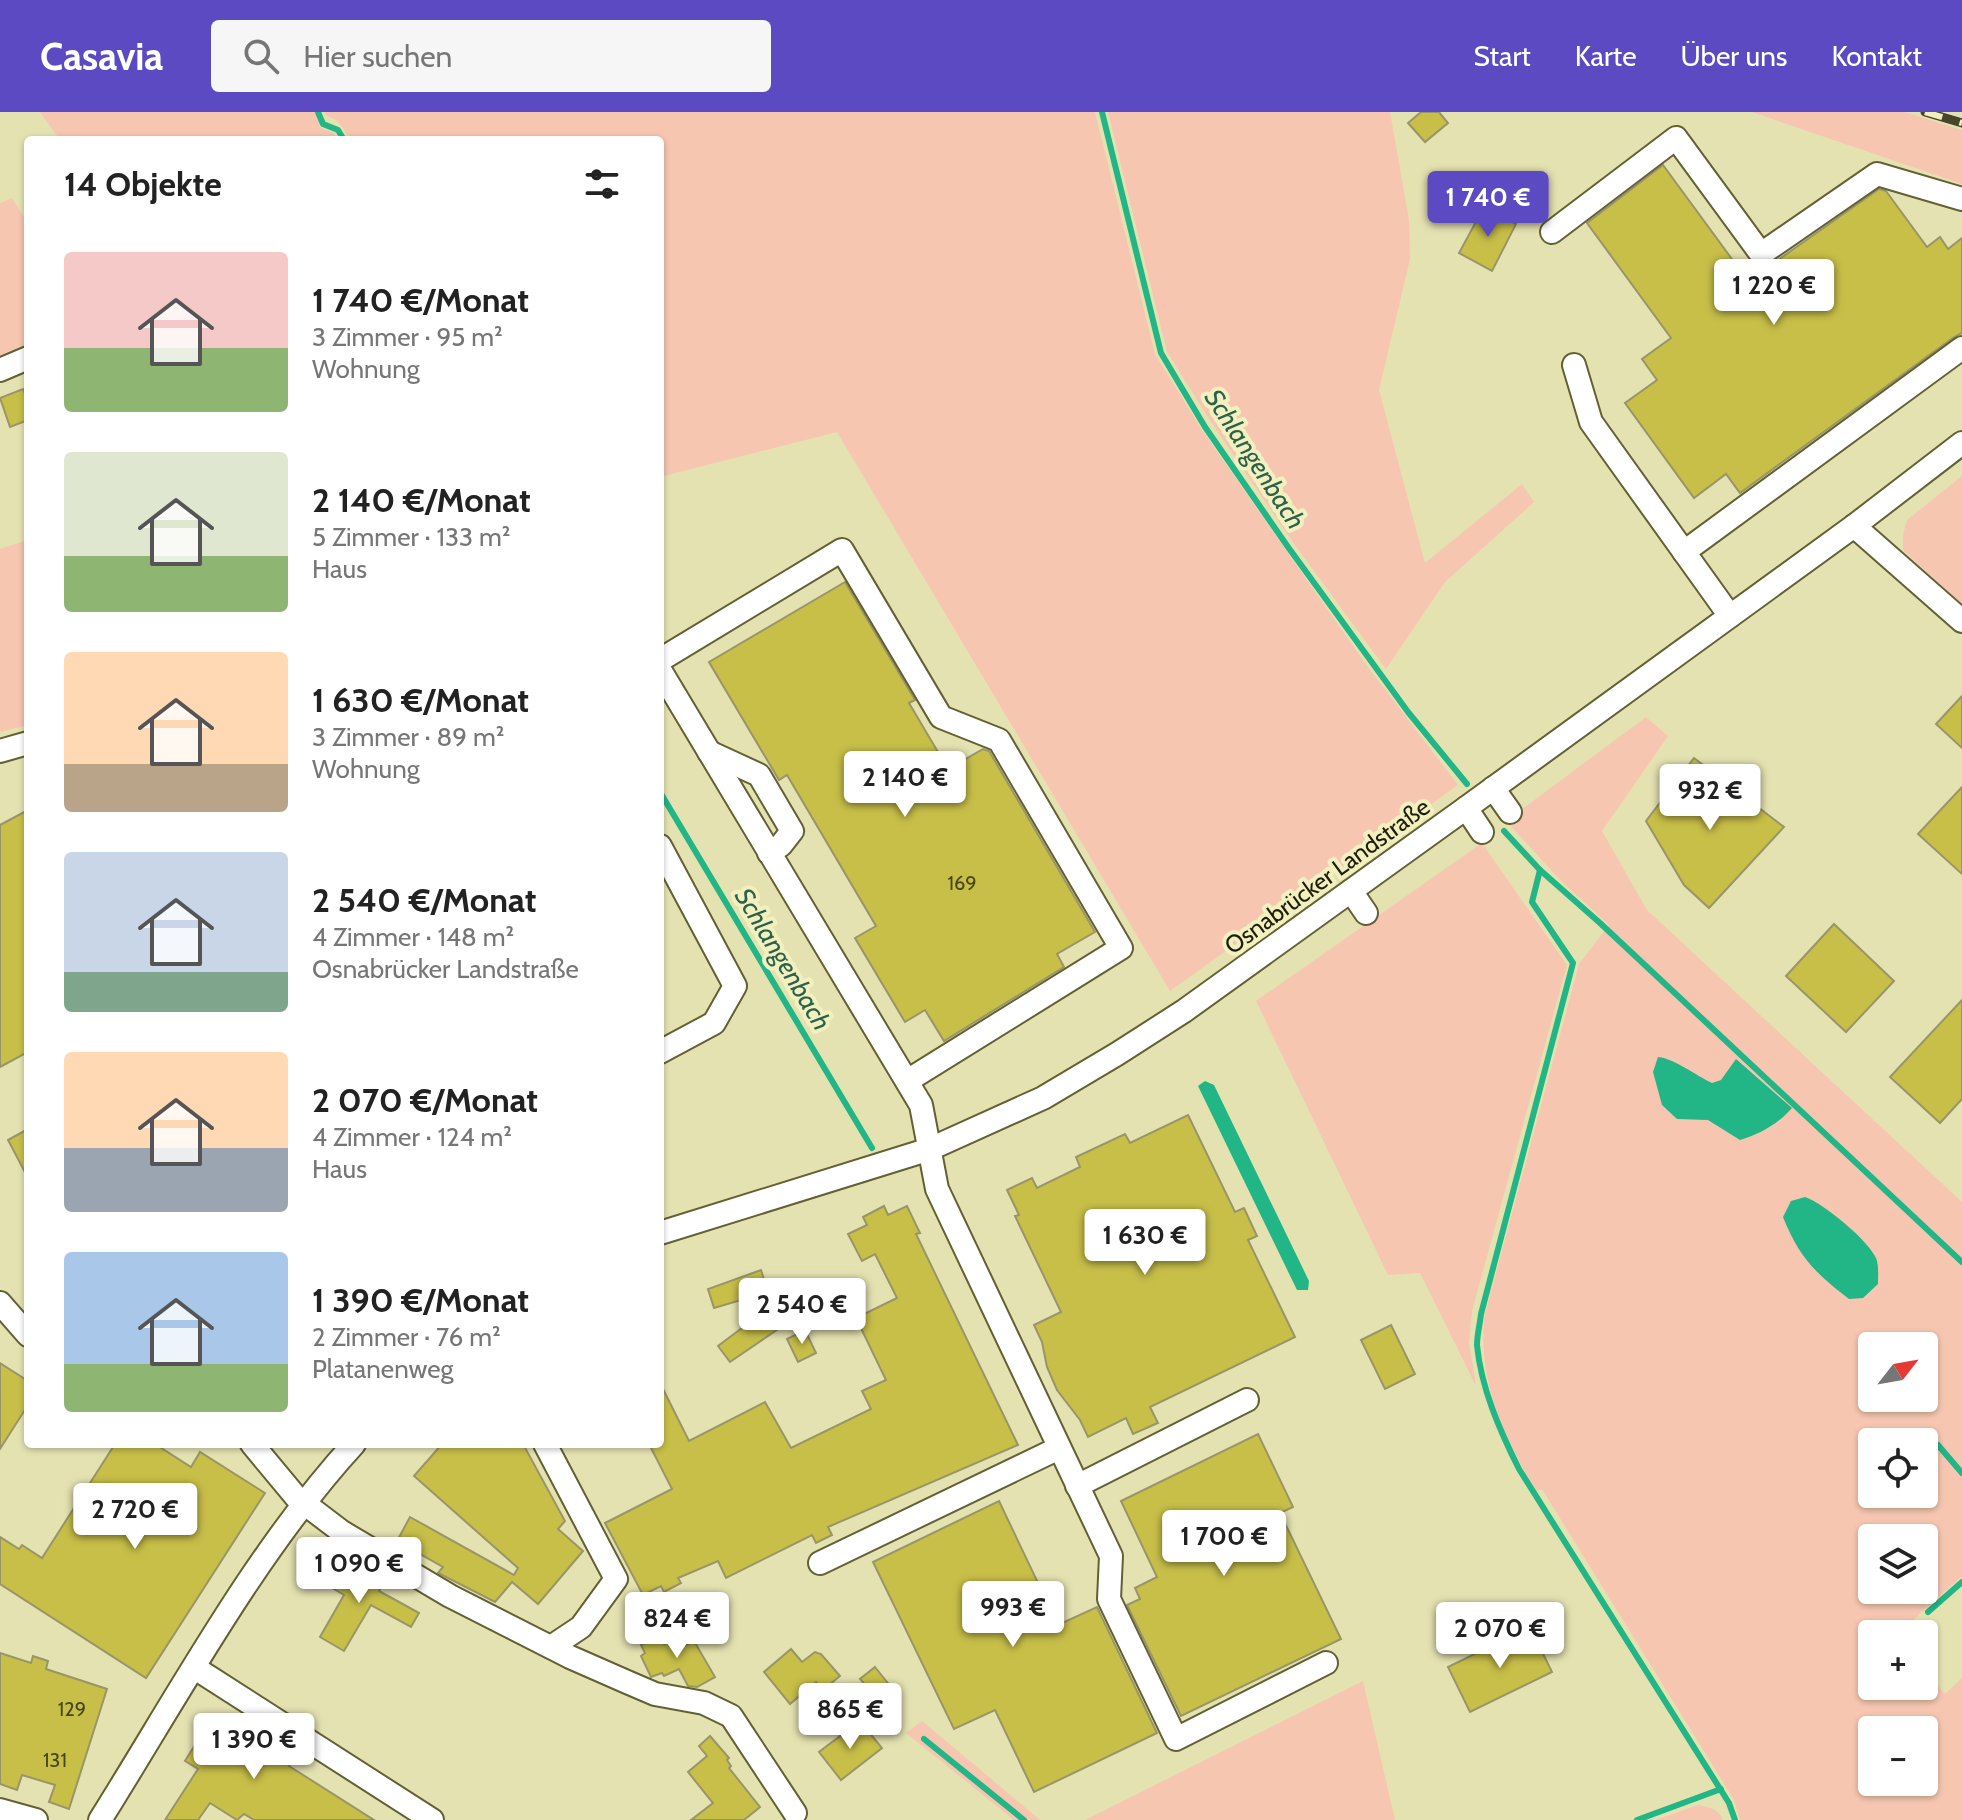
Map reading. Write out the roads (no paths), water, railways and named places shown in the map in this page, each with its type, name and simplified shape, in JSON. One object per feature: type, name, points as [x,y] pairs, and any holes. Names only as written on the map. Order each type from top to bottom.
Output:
[{"type":"street","points":[[1552,232],[1676,138],[1761,254],[1877,174],[1962,199]]},
{"type":"street","points":[[1684,552],[1962,348]]},
{"type":"street","points":[[0,370],[24,360]]},
{"type":"street","points":[[1574,365],[1591,422],[1730,616]]},
{"type":"street","name":"Osnabrücker Landstraße","points":[[664,1232],[930,1149],[1043,1098],[1117,1054],[1184,1011],[1466,808],[1854,526],[1962,443]]},
{"type":"street","points":[[1854,526],[1962,621]]},
{"type":"street","points":[[664,658],[842,550],[941,717],[999,740],[1099,909],[1121,948],[907,1081]]},
{"type":"street","points":[[664,677],[921,1105],[937,1189],[1111,1556],[1109,1599],[1176,1739],[1326,1663]]},
{"type":"street","points":[[0,751],[24,744]]},
{"type":"street","points":[[709,752],[759,775],[792,831],[781,845],[769,853]]},
{"type":"street","points":[[1493,788],[1510,812]]},
{"type":"street","points":[[1466,808],[1482,832]]},
{"type":"street","points":[[664,853],[735,986],[714,1023],[664,1050]]},
{"type":"street","points":[[1351,891],[1366,913]]},
{"type":"street","points":[[0,1303],[24,1330]]},
{"type":"street","points":[[1077,1486],[1247,1400]]},
{"type":"street","points":[[255,1448],[286,1486],[342,1532],[450,1596],[560,1652],[655,1694],[704,1703],[731,1716],[795,1813]]},
{"type":"street","points":[[100,1820],[243,1590],[305,1503],[351,1448]]},
{"type":"street","points":[[547,1448],[616,1579],[560,1652]]},
{"type":"street","points":[[820,1563],[1059,1448]]},
{"type":"street","points":[[195,1668],[432,1820]]},
{"type":"street","points":[[0,1810],[36,1820]]},
{"type":"waterway","name":"Schlangenbach","points":[[318,112],[323,124],[338,130],[342,136]]},
{"type":"waterway","name":"Schlangenbach","points":[[1102,112],[1161,353],[1205,427],[1288,547],[1408,712],[1467,784]]},
{"type":"waterway","name":"Schlangenbach","points":[[664,799],[872,1148]]},
{"type":"waterway","points":[[1504,831],[1540,870],[1962,1262]]},
{"type":"waterway","points":[[1540,870],[1532,902],[1573,963],[1481,1314],[1477,1341],[1479,1361],[1492,1409],[1519,1469],[1729,1803],[1735,1820]]},
{"type":"waterway","points":[[1938,1445],[1962,1473]]},
{"type":"waterway","points":[[1928,1612],[1962,1582]]},
{"type":"waterway","points":[[924,1739],[1024,1820]]},
{"type":"waterway","points":[[1637,1820],[1721,1789]]},
{"type":"railway","points":[[1925,112],[1962,123]]}]
